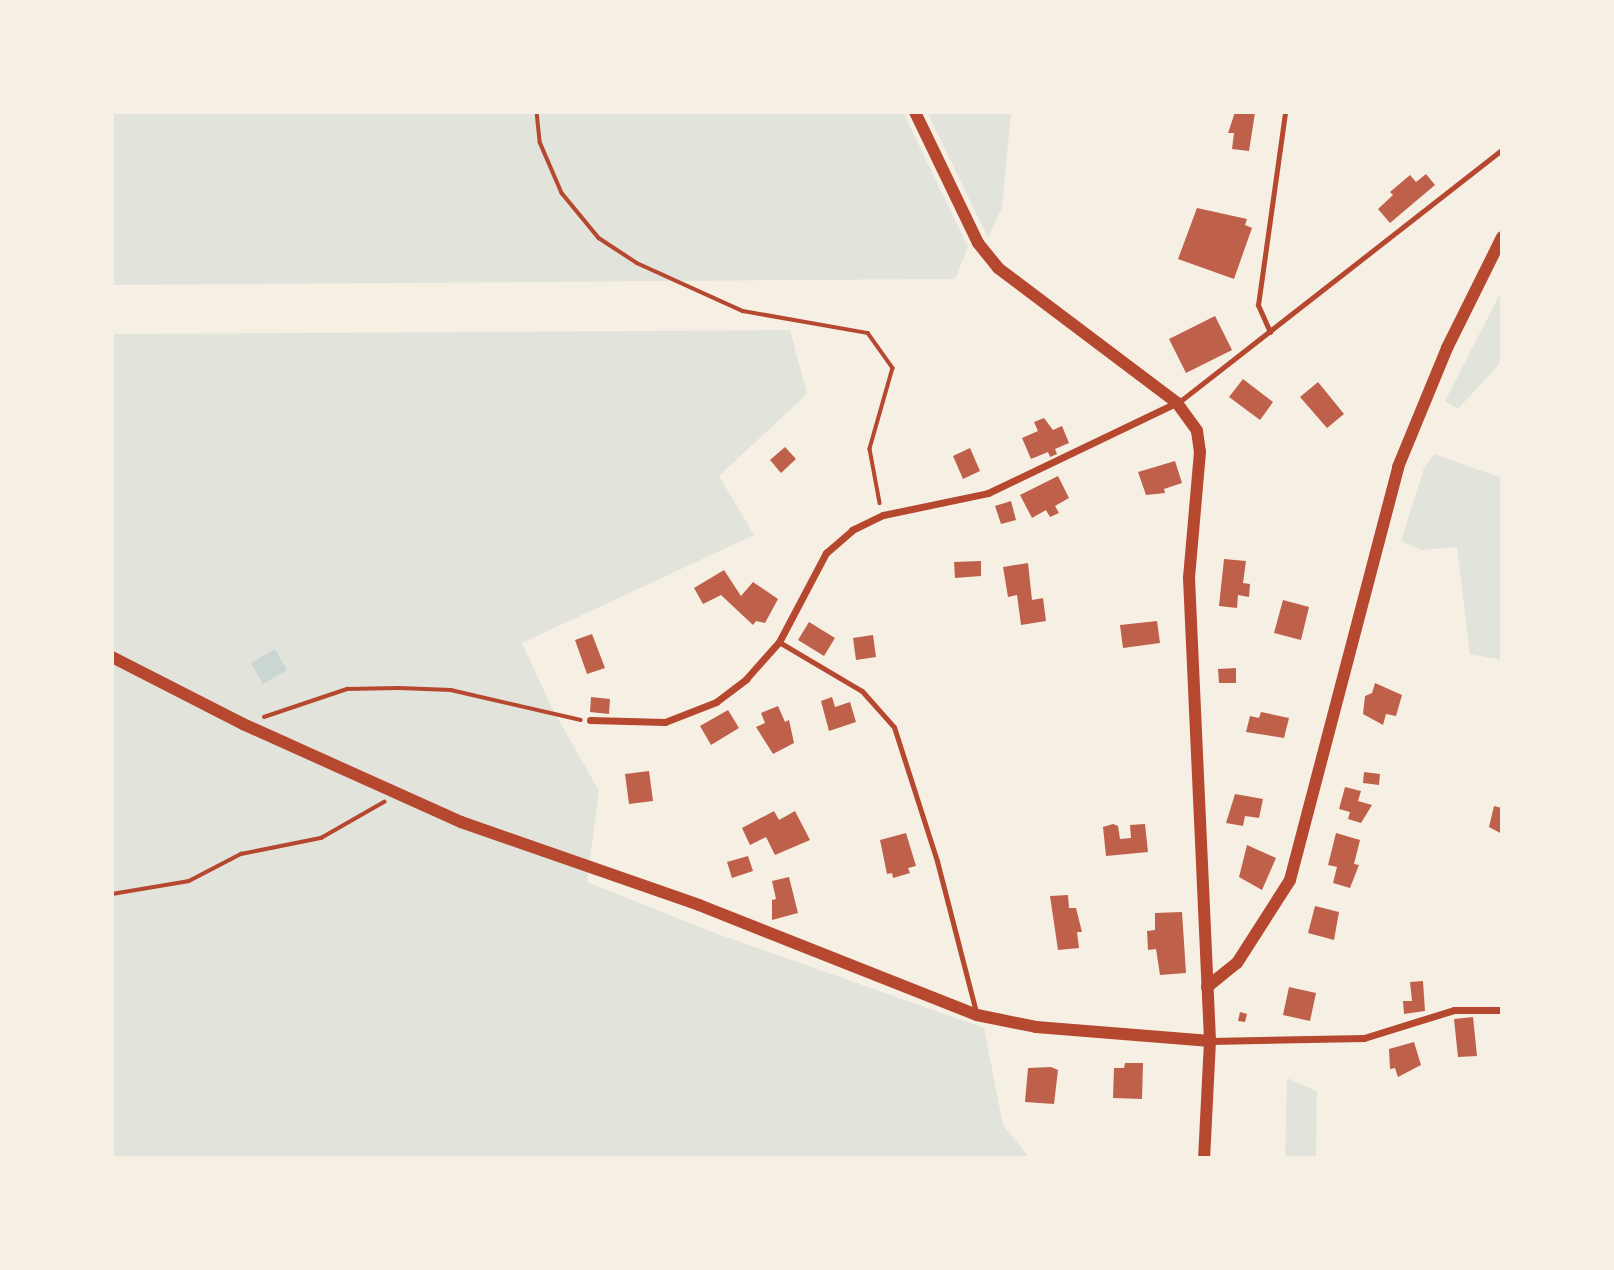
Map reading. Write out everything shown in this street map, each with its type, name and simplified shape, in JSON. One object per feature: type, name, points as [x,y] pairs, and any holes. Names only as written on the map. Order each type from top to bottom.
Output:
[{"type":"street","points":[[915,112],[978,243],[998,268],[1177,403],[1197,431],[1200,453],[1189,579],[1210,1041],[1204,1158]]},
{"type":"street","points":[[1207,987],[1237,962],[1290,880],[1398,467],[1436,373],[1502,237]]},
{"type":"street","points":[[590,720],[665,722],[716,702],[746,679],[779,642],[826,553],[852,530],[883,516],[988,493],[1177,403]]},
{"type":"street","points":[[112,657],[243,724],[461,822],[699,905],[977,1015],[1036,1027],[1210,1041],[1364,1038],[1454,1010],[1502,1010]]},
{"type":"lane","points":[[1270,332],[1258,305],[1285,112]]},
{"type":"lane","points":[[1177,403],[1502,150]]},
{"type":"lane","points":[[779,642],[862,691],[894,727],[937,861],[977,1015]]},
{"type":"path","points":[[537,112],[540,142],[562,193],[599,238],[637,263],[743,311],[868,333],[893,368],[870,449],[883,516]]},
{"type":"path","points":[[243,724],[346,689],[451,690],[557,718],[590,720]]},
{"type":"path","points":[[112,894],[189,881],[241,854],[321,838],[398,794]]},
{"type":"shaded area","points":[[112,112],[903,112],[968,247],[955,279],[112,285]]},
{"type":"shaded area","points":[[927,112],[1011,112],[1002,208],[988,238]]},
{"type":"shaded area","points":[[1502,290],[1502,361],[1458,409],[1445,401]]},
{"type":"shaded area","points":[[790,330],[807,394],[719,476],[754,535],[522,643],[552,708],[599,791],[587,882],[715,933],[984,1028],[1003,1125],[1030,1158],[112,1158],[112,334]]},
{"type":"shaded area","points":[[1434,454],[1502,478],[1502,660],[1470,654],[1457,547],[1421,550],[1401,541],[1424,468]]},
{"type":"shaded area","points":[[275,649],[287,670],[263,684],[251,663]]},
{"type":"shaded area","points":[[1287,1078],[1317,1091],[1316,1158],[1285,1158]]},
{"type":"building","points":[[1235,112],[1255,113],[1249,151],[1232,149],[1234,133],[1228,133]]},
{"type":"building","points":[[1426,174],[1435,185],[1390,223],[1378,209],[1393,195],[1390,192],[1410,175],[1416,182]]},
{"type":"building","points":[[1197,208],[1247,219],[1245,225],[1252,228],[1234,279],[1178,259]]},
{"type":"building","points":[[1215,316],[1232,350],[1186,373],[1169,339]]},
{"type":"building","points":[[1243,379],[1273,402],[1260,420],[1229,397]]},
{"type":"building","points":[[1318,382],[1344,414],[1327,428],[1300,397]]},
{"type":"building","points":[[1044,418],[1053,430],[1062,426],[1069,443],[1055,449],[1057,454],[1050,457],[1048,452],[1031,459],[1022,438],[1038,431],[1034,422]]},
{"type":"building","points":[[785,447],[796,459],[781,473],[770,460]]},
{"type":"building","points":[[970,448],[980,471],[963,479],[953,456]]},
{"type":"building","points":[[1175,461],[1182,483],[1164,489],[1165,493],[1146,495],[1138,472]]},
{"type":"building","points":[[1058,476],[1069,498],[1055,506],[1059,513],[1050,517],[1046,510],[1032,518],[1020,495]]},
{"type":"building","points":[[1011,501],[1016,520],[1001,524],[995,506]]},
{"type":"building","points":[[1224,559],[1246,561],[1243,583],[1250,584],[1249,597],[1238,595],[1237,608],[1219,606]]},
{"type":"building","points":[[981,561],[981,576],[955,578],[954,562]]},
{"type":"building","points":[[1028,563],[1032,600],[1043,598],[1046,621],[1021,625],[1017,595],[1008,597],[1003,567]]},
{"type":"building","points":[[724,570],[741,596],[753,582],[778,599],[765,623],[756,621],[753,625],[721,595],[703,604],[694,588]]},
{"type":"building","points":[[1283,600],[1309,607],[1301,640],[1274,633]]},
{"type":"building","points":[[1157,621],[1160,643],[1123,648],[1120,625]]},
{"type":"building","points":[[809,622],[835,638],[824,656],[798,640]]},
{"type":"building","points":[[592,634],[605,668],[587,674],[575,640]]},
{"type":"building","points":[[873,635],[876,657],[856,660],[853,638]]},
{"type":"building","points":[[1236,668],[1236,683],[1219,683],[1218,669]]},
{"type":"building","points":[[1375,683],[1402,695],[1396,716],[1386,714],[1383,725],[1363,714],[1365,696],[1372,693]]},
{"type":"building","points":[[591,697],[610,699],[609,714],[590,712]]},
{"type":"building","points":[[832,697],[835,707],[850,702],[856,722],[829,731],[821,701]]},
{"type":"building","points":[[778,706],[785,722],[789,720],[794,743],[773,754],[756,727],[765,723],[761,713]]},
{"type":"building","points":[[728,710],[739,728],[711,745],[700,726]]},
{"type":"building","points":[[1261,712],[1289,718],[1284,738],[1246,732],[1250,716],[1259,718]]},
{"type":"building","points":[[649,771],[653,801],[629,804],[625,774]]},
{"type":"building","points":[[1364,772],[1380,774],[1379,785],[1363,783]]},
{"type":"building","points":[[1345,787],[1361,791],[1358,801],[1372,805],[1361,823],[1348,819],[1350,812],[1339,809]]},
{"type":"building","points":[[1235,794],[1263,799],[1259,818],[1245,816],[1243,826],[1226,823]]},
{"type":"building","points":[[1494,806],[1502,808],[1502,834],[1489,827]]},
{"type":"building","points":[[774,811],[779,820],[795,811],[810,840],[775,855],[766,837],[750,845],[742,828]]},
{"type":"building","points":[[1113,824],[1118,826],[1120,839],[1131,838],[1130,825],[1145,824],[1148,852],[1106,856],[1103,827]]},
{"type":"building","points":[[906,833],[916,866],[908,868],[910,873],[893,878],[892,873],[887,874],[880,840]]},
{"type":"building","points":[[1336,833],[1360,840],[1354,864],[1359,865],[1350,888],[1333,883],[1337,867],[1328,865]]},
{"type":"building","points":[[1247,845],[1276,858],[1262,890],[1239,877]]},
{"type":"building","points":[[748,856],[753,871],[732,878],[727,862]]},
{"type":"building","points":[[789,877],[798,913],[772,920],[772,900],[776,899],[772,881]]},
{"type":"building","points":[[1068,895],[1069,908],[1076,908],[1082,932],[1077,932],[1079,948],[1058,950],[1050,896]]},
{"type":"building","points":[[1315,906],[1339,912],[1334,940],[1308,933]]},
{"type":"building","points":[[1182,912],[1186,973],[1160,975],[1156,949],[1148,950],[1147,931],[1155,930],[1155,913]]},
{"type":"building","points":[[1423,981],[1425,1011],[1404,1014],[1403,1001],[1412,1001],[1410,982]]},
{"type":"building","points":[[1289,987],[1316,993],[1310,1021],[1283,1015]]},
{"type":"building","points":[[1240,1012],[1247,1014],[1245,1022],[1238,1021]]},
{"type":"building","points":[[1473,1017],[1477,1056],[1458,1057],[1454,1019]]},
{"type":"building","points":[[1414,1042],[1421,1065],[1398,1077],[1395,1068],[1390,1069],[1389,1049]]},
{"type":"building","points":[[1125,1063],[1143,1063],[1142,1099],[1113,1098],[1114,1068],[1124,1068]]},
{"type":"building","points":[[1051,1067],[1058,1070],[1054,1104],[1025,1102],[1028,1068]]}]
